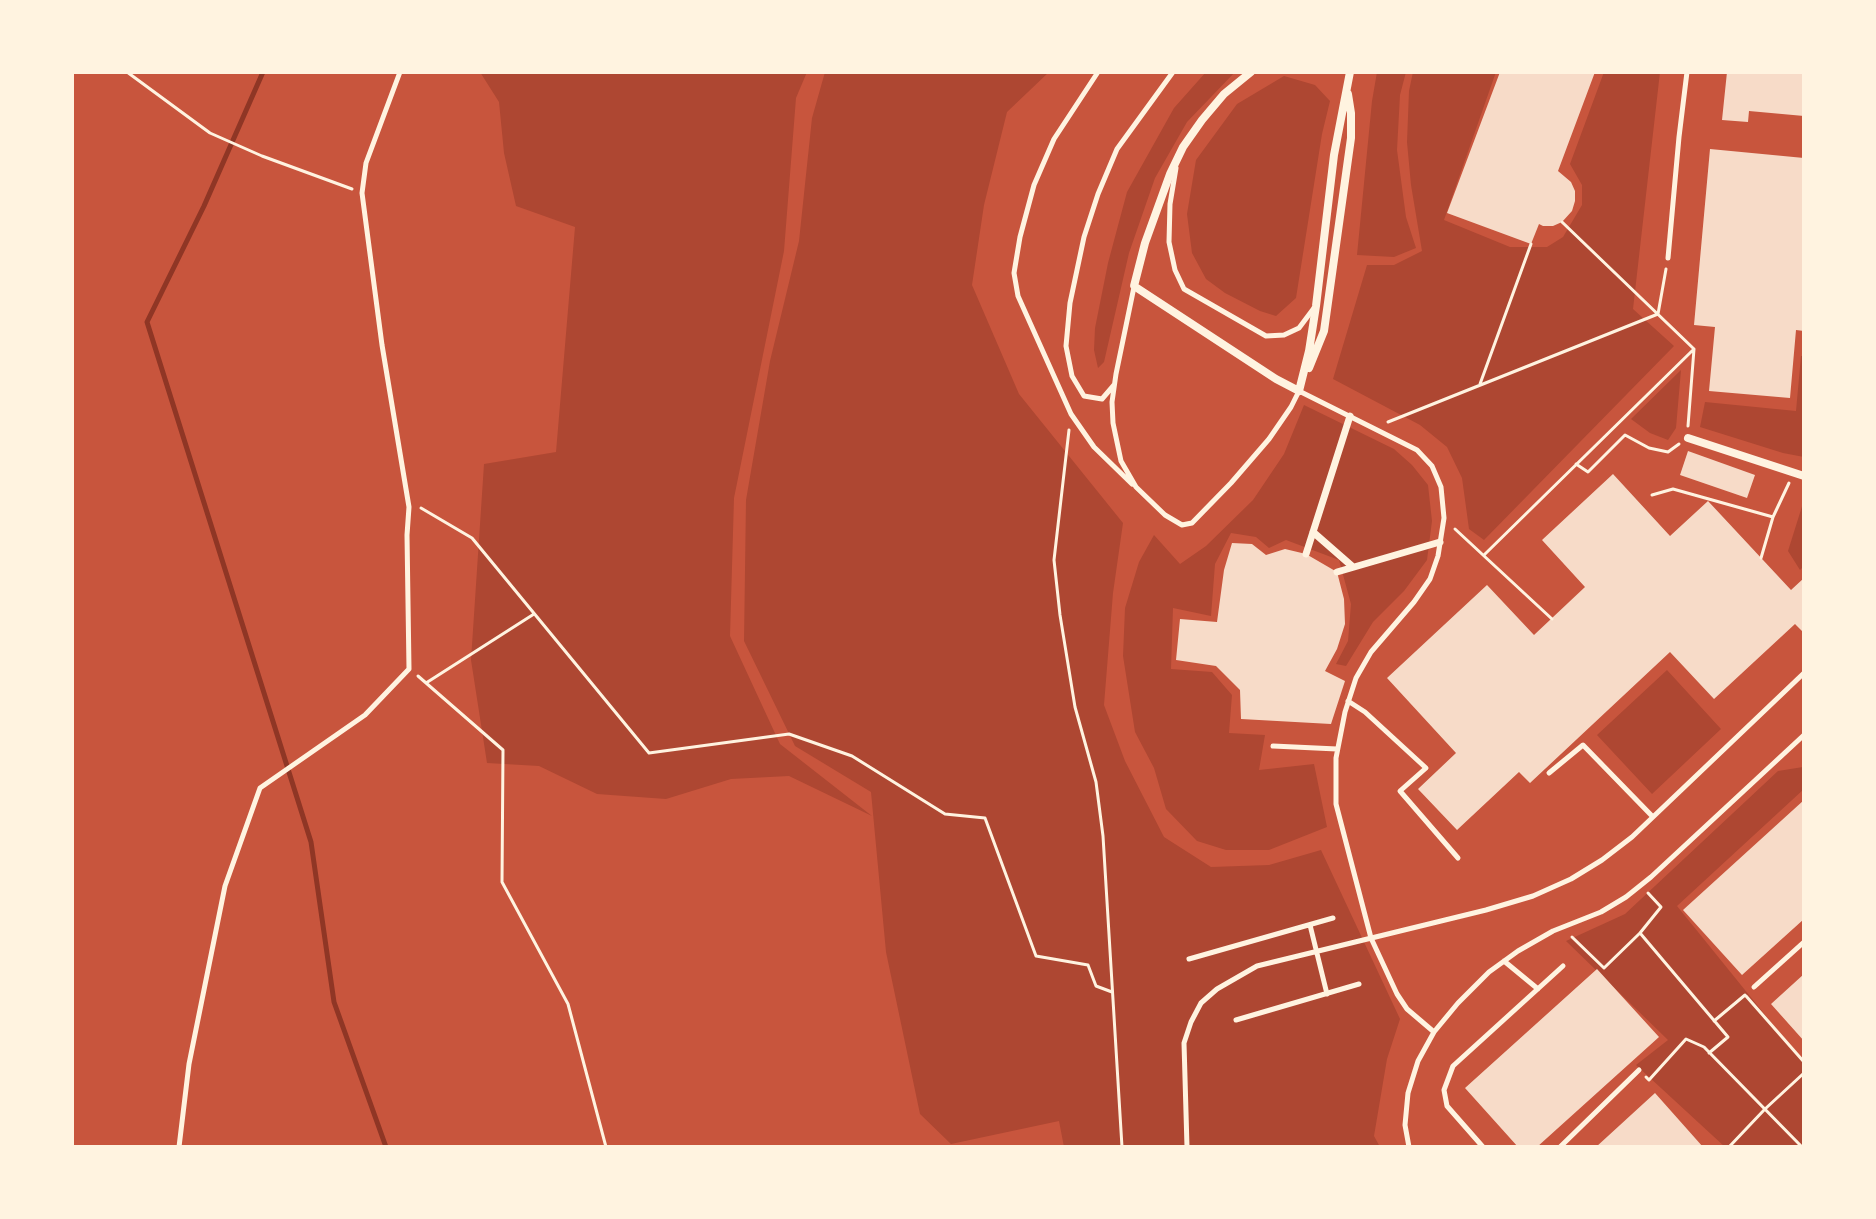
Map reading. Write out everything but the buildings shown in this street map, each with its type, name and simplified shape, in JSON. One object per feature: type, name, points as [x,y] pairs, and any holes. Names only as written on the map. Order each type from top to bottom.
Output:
[{"type":"street","points":[[1251,72],[1224,94],[1202,120],[1177,159],[1145,243],[1134,286],[1299,391]]},
{"type":"street","points":[[1299,391],[1309,351],[1334,155],[1350,72]]},
{"type":"street","points":[[1299,391],[1324,331],[1351,138],[1347,86]]},
{"type":"street","points":[[1306,554],[1350,416]]},
{"type":"street","points":[[1688,438],[1804,476]]},
{"type":"street","points":[[1313,532],[1353,567]]},
{"type":"street","points":[[1337,572],[1440,542]]},
{"type":"lane","points":[[179,1147],[189,1064],[225,886],[260,788],[365,715],[409,669],[409,507],[382,345],[362,193],[366,163],[400,72]]},
{"type":"lane","points":[[1098,72],[1054,139],[1034,185],[1014,273],[1018,296],[1071,414],[1094,447],[1165,515],[1182,525],[1192,523],[1269,439],[1299,391],[1417,450],[1432,466],[1441,487],[1444,518],[1438,556],[1430,579],[1371,652],[1356,678],[1336,758],[1336,804],[1371,938],[1407,1009],[1434,1032]]},
{"type":"lane","points":[[1114,385],[1102,399],[1084,396],[1072,376],[1066,346],[1070,303],[1084,237],[1117,149],[1173,72]]},
{"type":"lane","points":[[1668,258],[1687,72]]},
{"type":"lane","points":[[1177,159],[1170,204],[1169,242],[1175,270],[1184,289],[1266,336],[1284,335],[1299,328],[1316,306]]},
{"type":"lane","points":[[1134,286],[1112,402],[1115,438],[1121,461],[1136,487]]},
{"type":"lane","points":[[1187,1147],[1184,1043],[1201,1003],[1217,989],[1257,966],[1486,910],[1533,896],[1571,879],[1632,837],[1804,673]]},
{"type":"lane","points":[[1348,701],[1365,712],[1426,768],[1400,791],[1458,858]]},
{"type":"lane","points":[[1409,1147],[1405,1125],[1408,1093],[1418,1061],[1434,1032],[1458,1003],[1489,972],[1518,951],[1626,897],[1804,735]]},
{"type":"lane","points":[[1549,773],[1583,745],[1653,817]]},
{"type":"lane","points":[[1273,746],[1337,749]]},
{"type":"lane","points":[[1189,959],[1333,918]]},
{"type":"lane","points":[[1310,924],[1327,994]]},
{"type":"lane","points":[[1754,987],[1804,942]]},
{"type":"lane","points":[[1504,961],[1538,989]]},
{"type":"lane","points":[[1483,1147],[1447,1106],[1444,1090],[1453,1066],[1563,966]]},
{"type":"lane","points":[[1236,1020],[1359,984]]},
{"type":"lane","points":[[1560,1147],[1639,1070]]},
{"type":"path","points":[[127,72],[210,133],[362,193]]},
{"type":"path","points":[[1562,222],[1694,349],[1688,438],[1668,452],[1649,448],[1625,435],[1588,472],[1576,464]]},
{"type":"path","points":[[1480,385],[1531,244]]},
{"type":"path","points":[[1658,314],[1668,258]]},
{"type":"path","points":[[1373,428],[1658,314]]},
{"type":"path","points":[[1484,555],[1694,349]]},
{"type":"path","points":[[1071,414],[1054,560],[1075,707],[1096,782],[1103,836],[1122,1147]]},
{"type":"path","points":[[1761,558],[1773,517],[1794,474]]},
{"type":"path","points":[[1652,495],[1673,489],[1773,517]]},
{"type":"path","points":[[409,507],[417,506],[472,538],[649,753],[789,734],[852,756],[945,814],[985,818],[1036,956],[1088,965],[1096,986],[1112,992]]},
{"type":"path","points":[[1444,518],[1552,619]]},
{"type":"path","points":[[425,683],[534,614]]},
{"type":"path","points":[[409,669],[503,750],[502,882],[568,1004],[606,1147]]},
{"type":"path","points":[[1563,928],[1604,968],[1640,933],[1661,907],[1641,885]]},
{"type":"path","points":[[1640,933],[1728,1037],[1709,1053]]},
{"type":"path","points":[[1714,1021],[1745,995],[1804,1062]]},
{"type":"path","points":[[1639,1070],[1649,1080],[1686,1039],[1704,1047],[1802,1147]]},
{"type":"path","points":[[1729,1147],[1804,1073]]},
{"type":"shaded area","points":[[480,72],[807,72],[796,98],[784,251],[734,498],[730,636],[780,744],[872,816],[789,776],[731,779],[666,799],[597,794],[539,766],[487,763],[471,660],[484,464],[556,452],[575,227],[516,206],[504,153],[499,102]]},
{"type":"shaded area","points":[[825,72],[1049,72],[1007,112],[984,205],[972,285],[1019,394],[1123,523],[1113,593],[1104,705],[1125,761],[1164,837],[1211,867],[1269,865],[1321,850],[1400,1019],[1387,1059],[1374,1136],[1380,1147],[1064,1147],[1059,1121],[951,1144],[920,1114],[886,952],[871,792],[795,746],[744,641],[746,500],[770,361],[799,241],[812,118]]},
{"type":"shaded area","points":[[1206,72],[1235,72],[1187,122],[1155,178],[1129,253],[1104,362],[1098,368],[1094,350],[1095,328],[1127,192],[1174,108]]},
{"type":"shaded area","points":[[1377,72],[1406,72],[1400,95],[1397,150],[1406,217],[1416,248],[1394,257],[1357,255]]},
{"type":"shaded area","points":[[1413,72],[1496,72],[1444,220],[1510,247],[1547,247],[1563,237],[1582,205],[1582,185],[1570,164],[1604,72],[1660,72],[1633,309],[1674,346],[1484,540],[1469,529],[1462,478],[1447,447],[1420,425],[1333,379],[1367,265],[1394,265],[1422,251],[1407,142]]},
{"type":"shaded area","points":[[1284,76],[1315,85],[1330,101],[1296,298],[1276,316],[1225,293],[1206,279],[1192,253],[1187,214],[1196,160],[1237,104]]},
{"type":"shaded area","points":[[1801,356],[1804,356],[1804,457],[1700,427],[1705,402],[1796,411]]},
{"type":"shaded area","points":[[1681,370],[1676,428],[1668,440],[1650,433],[1631,419]]},
{"type":"shaded area","points":[[1304,405],[1394,449],[1428,485],[1432,521],[1427,560],[1404,591],[1373,622],[1346,666],[1336,664],[1348,641],[1351,604],[1339,560],[1286,540],[1269,548],[1256,537],[1231,533],[1215,564],[1211,616],[1173,608],[1171,669],[1212,672],[1232,695],[1229,733],[1265,735],[1259,770],[1314,764],[1327,827],[1269,850],[1226,850],[1197,841],[1166,809],[1154,768],[1135,732],[1123,656],[1125,608],[1139,562],[1154,535],[1180,564],[1206,546],[1253,500],[1284,454]]},
{"type":"shaded area","points":[[1804,500],[1804,566],[1800,570],[1788,551]]},
{"type":"shaded area","points":[[1667,670],[1721,729],[1652,794],[1597,735]]},
{"type":"shaded area","points":[[1803,767],[1804,789],[1677,906],[1804,1063],[1804,1147],[1725,1147],[1636,1065],[1668,1040],[1566,941],[1625,914],[1778,771]]},
{"type":"waterway","points":[[263,72],[204,206],[147,322],[311,842],[334,1002],[386,1147]]}]
